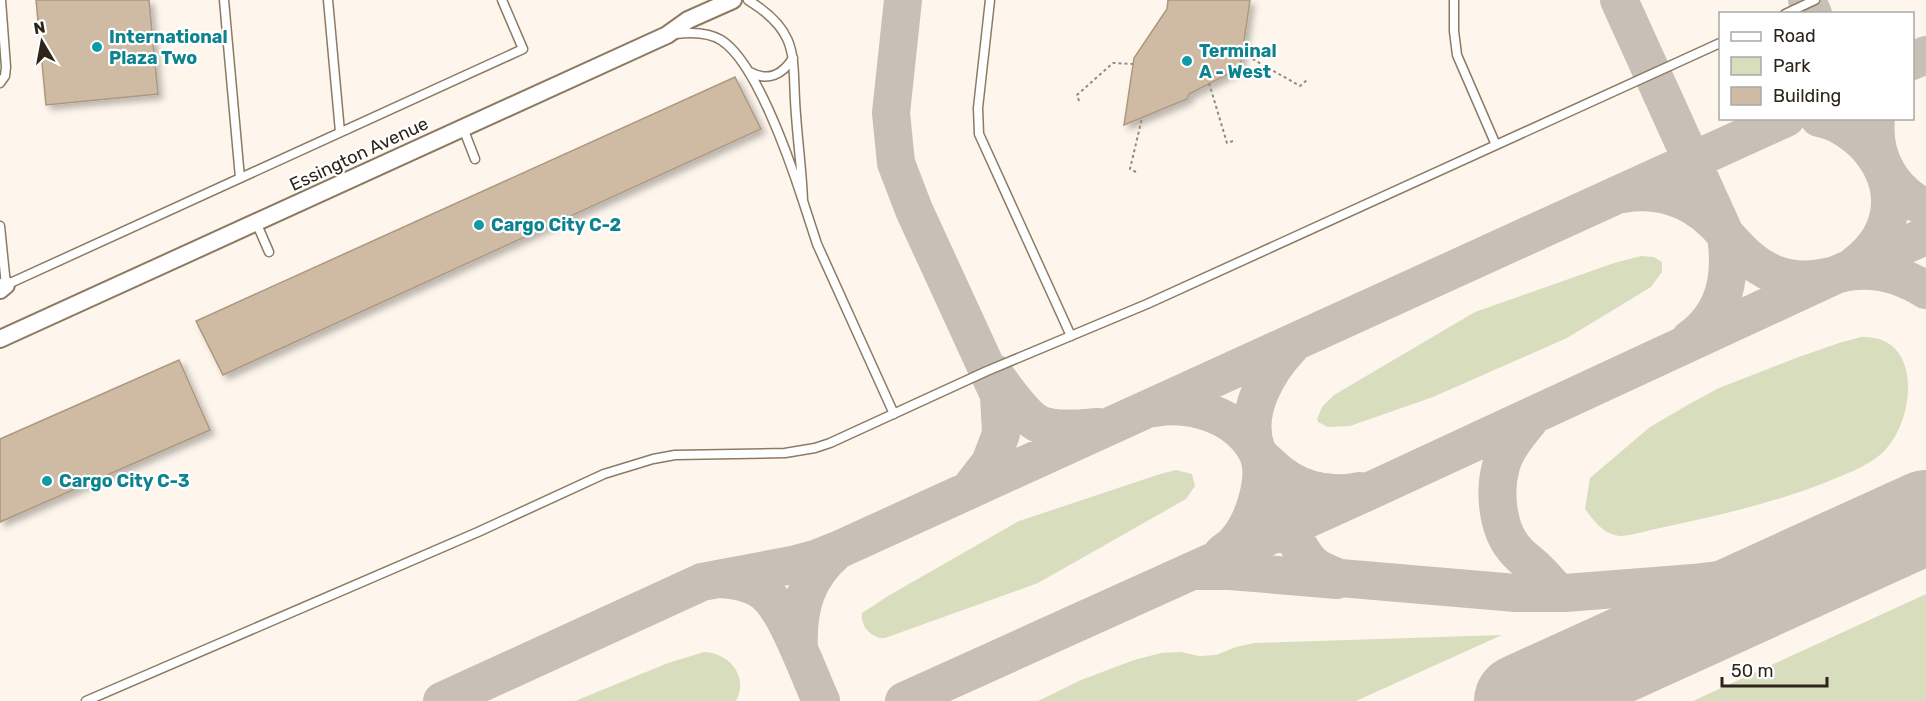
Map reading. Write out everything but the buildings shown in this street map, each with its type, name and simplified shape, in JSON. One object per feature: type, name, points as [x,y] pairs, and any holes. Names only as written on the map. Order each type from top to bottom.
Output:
[{"type":"street","name":"Essington Avenue","points":[[0,339],[667,35],[688,20],[733,0]]},
{"type":"lane","points":[[0,83],[5,76],[6,67],[1,0]]},
{"type":"lane","points":[[224,0],[240,178]]},
{"type":"lane","points":[[328,0],[340,132]]},
{"type":"lane","points":[[0,226],[3,288],[523,49],[502,0]]},
{"type":"lane","points":[[748,0],[768,14],[781,28],[787,38],[793,58],[803,201]]},
{"type":"lane","points":[[990,0],[978,108],[980,134],[1071,336]]},
{"type":"lane","points":[[1454,0],[1457,55],[1496,145]]},
{"type":"lane","points":[[1789,12],[1815,0]]},
{"type":"lane","points":[[667,35],[696,33],[714,36],[722,40],[749,71],[786,152],[817,244],[894,414]]},
{"type":"lane","points":[[86,701],[478,532],[604,474],[653,459],[675,455],[785,453],[815,448],[997,366],[1071,336],[1719,43]]},
{"type":"lane","points":[[749,71],[763,77],[776,75],[786,69],[793,58]]},
{"type":"lane","points":[[463,128],[475,159]]},
{"type":"lane","points":[[256,222],[269,252]]},
{"type":"path","points":[[1242,53],[1300,86],[1307,80]]},
{"type":"path","points":[[1079,101],[1077,95],[1113,63],[1133,64]]},
{"type":"path","points":[[1209,83],[1227,143],[1233,141]]},
{"type":"path","points":[[1136,172],[1130,169],[1142,118]]},
{"type":"green space","points":[[1641,256],[1654,257],[1662,262],[1662,272],[1651,287],[1567,338],[1433,397],[1350,426],[1328,427],[1318,422],[1322,407],[1334,395],[1475,312],[1614,263]]},
{"type":"green space","points":[[1861,337],[1882,340],[1896,350],[1905,365],[1908,384],[1907,404],[1901,424],[1892,441],[1880,455],[1868,464],[1807,490],[1765,503],[1630,535],[1620,536],[1609,533],[1585,509],[1590,478],[1650,427],[1719,388],[1796,358]]},
{"type":"green space","points":[[1176,470],[1192,474],[1195,486],[1186,499],[1038,583],[885,638],[871,634],[863,623],[862,613],[888,596],[1019,521]]},
{"type":"green space","points":[[1926,594],[1926,701],[1693,701]]},
{"type":"green space","points":[[1502,635],[1356,701],[1038,701],[1081,680],[1134,660],[1161,653],[1216,655],[1254,643]]},
{"type":"green space","points":[[704,652],[722,657],[735,668],[740,683],[736,701],[575,701],[668,663]]},
{"type":"taxiway","points":[[903,0],[891,113],[896,163],[914,210],[999,395],[1001,434],[990,463],[969,490]]},
{"type":"taxiway","points":[[1619,0],[1726,236],[1728,266],[1723,294],[1711,318],[1690,339]]},
{"type":"taxiway","points":[[1807,0],[1812,12]]},
{"type":"taxiway","points":[[1914,60],[1926,55]]},
{"type":"taxiway","points":[[442,701],[702,582],[792,565],[838,550],[1782,120]]},
{"type":"taxiway","points":[[1828,120],[1843,127],[1864,143],[1876,158],[1889,190],[1890,206],[1887,222],[1870,252],[1855,265]]},
{"type":"taxiway","points":[[1876,120],[1877,146],[1886,171],[1903,192],[1926,208]]},
{"type":"taxiway","points":[[1623,194],[1648,192],[1684,201],[1705,214],[1741,251],[1772,273],[1806,279],[1853,271],[1876,271],[1910,281],[1926,290]]},
{"type":"taxiway","points":[[904,701],[1376,488],[1840,273],[1926,236]]},
{"type":"taxiway","points":[[1292,345],[1266,380],[1255,408],[1253,437],[1257,451],[1279,473],[1300,486],[1323,492],[1359,491]]},
{"type":"taxiway","points":[[993,372],[1019,407],[1037,423],[1051,428],[1098,427]]},
{"type":"taxiway","points":[[1154,408],[1183,407],[1212,414],[1237,428],[1256,450],[1261,472],[1258,498],[1242,534],[1222,554]]},
{"type":"taxiway","points":[[1533,416],[1514,440],[1503,459],[1499,476],[1498,508],[1503,529],[1513,547],[1558,593]]},
{"type":"taxiway","points":[[1258,452],[1282,510],[1304,554],[1317,568],[1340,578],[1516,593],[1565,593],[1693,583],[1820,566]]},
{"type":"taxiway","points":[[1885,535],[1926,503]]},
{"type":"taxiway","points":[[799,649],[800,620],[806,594],[818,571],[838,550]]},
{"type":"taxiway","points":[[1199,571],[1230,571],[1337,580]]},
{"type":"taxiway","points":[[721,579],[750,584],[765,593],[773,602],[789,628],[821,701]]},
{"type":"runway","points":[[1521,701],[1926,517]]},
{"type":"place","name":"International Plaza Two","points":[[97,47]]},
{"type":"place","name":"Terminal A - West","points":[[1187,61]]},
{"type":"place","name":"Cargo City C-2","points":[[479,225]]},
{"type":"place","name":"Cargo City C-3","points":[[47,481]]}]
